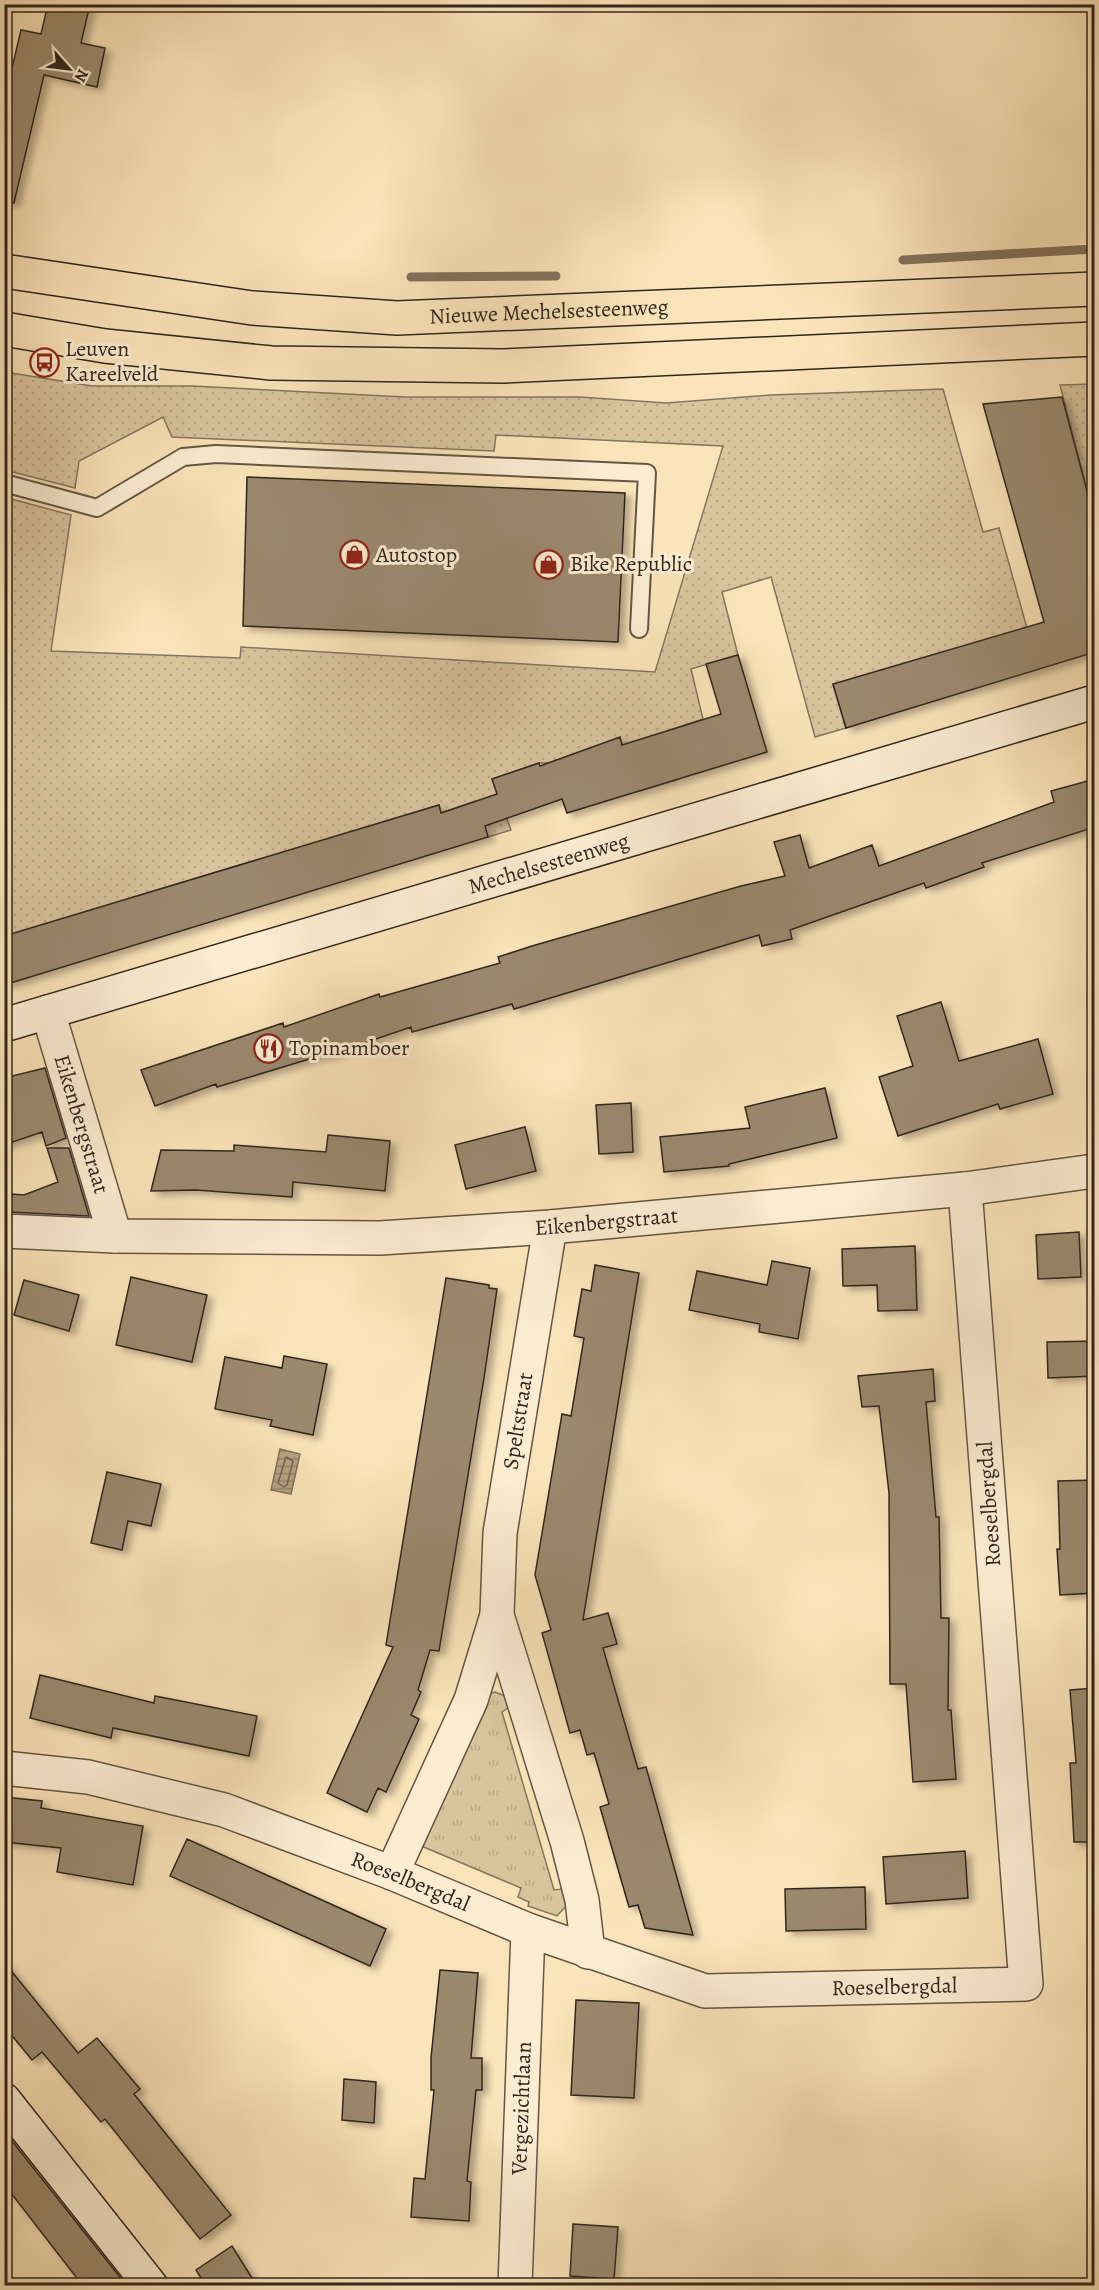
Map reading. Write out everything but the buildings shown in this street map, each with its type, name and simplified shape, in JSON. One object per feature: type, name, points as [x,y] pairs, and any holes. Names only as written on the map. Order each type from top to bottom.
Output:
[{"type":"main road","name":"Nieuwe Mechelsesteenweg","points":[[4,271],[252,308],[397,318],[1095,289]]},
{"type":"main road","points":[[4,329],[105,346],[271,363],[492,366],[1095,339]]},
{"type":"street","name":"Mechelsesteenweg","points":[[4,1025],[1095,702]]},
{"type":"street","name":"Eikenbergstraat","points":[[48,1012],[115,1236]]},
{"type":"street","name":"Eikenbergstraat","points":[[4,1231],[115,1236],[380,1238],[550,1227],[965,1189],[1095,1171]]},
{"type":"street","name":"Roeselbergdal","points":[[4,1768],[88,1777],[224,1810],[392,1873],[528,1930],[705,1991],[1026,1984],[965,1189]]},
{"type":"street","name":"Speltstraat","points":[[392,1873],[471,1700],[497,1616],[500,1533],[550,1227]]},
{"type":"street","name":"Speltstraat","points":[[497,1616],[567,1841],[582,1900],[588,1952]]},
{"type":"street","name":"Vergezichtlaan","points":[[515,2286],[528,1930]]},
{"type":"street","points":[[4,2100],[151,2286]]},
{"type":"lane","points":[[4,483],[97,508],[183,457],[216,454],[647,473],[639,629]]},
{"type":"green space","points":[[5,372],[92,386],[192,386],[405,397],[580,397],[666,403],[771,395],[943,389],[983,532],[999,528],[1027,628],[833,685],[846,728],[815,737],[771,577],[722,592],[738,655],[691,669],[703,719],[661,733],[676,780],[639,791],[620,738],[549,763],[539,763],[492,779],[511,830],[488,837],[476,801],[441,813],[439,805],[5,936],[4,497],[71,515],[51,651],[240,658],[241,647],[655,672],[723,446],[496,435],[494,451],[172,437],[163,417],[79,461],[75,488],[5,470]]},
{"type":"green space","points":[[1094,384],[1094,518],[1060,385]]},
{"type":"green space","points":[[495,1692],[505,1696],[508,1708],[502,1712],[554,1890],[562,1889],[566,1906],[557,1916],[528,1906],[529,1902],[518,1897],[521,1888],[419,1845],[489,1694]]},
{"type":"water","points":[[280,1449],[300,1454],[291,1494],[271,1490]]},
{"type":"waterway","points":[[903,260],[1094,249]]},
{"type":"waterway","points":[[411,277],[556,276]]},
{"type":"place","name":"Leuven Kareelveld","points":[[44,362]]},
{"type":"place","name":"Autostop","points":[[355,555]]},
{"type":"place","name":"Bike Republic","points":[[549,564]]},
{"type":"place","name":"Topinamboer","points":[[268,1048]]}]
